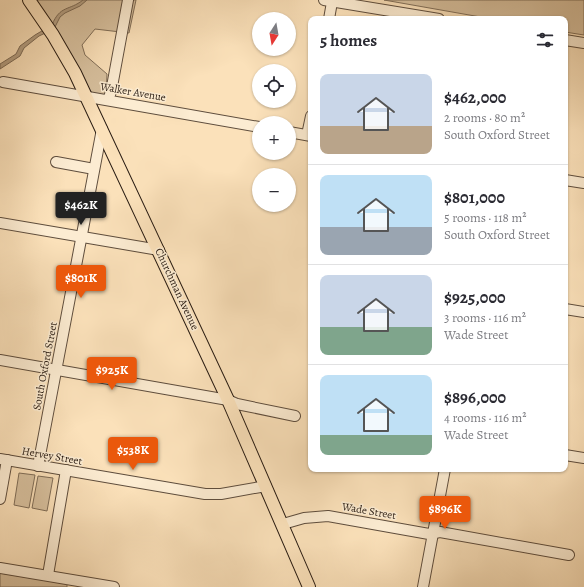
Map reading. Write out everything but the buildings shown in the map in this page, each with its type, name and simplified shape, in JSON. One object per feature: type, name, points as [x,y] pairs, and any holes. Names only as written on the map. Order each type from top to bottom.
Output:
[{"type":"main road","name":"Churchman Avenue","points":[[29,0],[53,35],[75,73],[102,129],[228,400],[309,587]]},
{"type":"street","points":[[108,100],[111,92],[128,0]]},
{"type":"street","points":[[329,16],[328,1],[420,16]]},
{"type":"street","points":[[568,41],[584,44]]},
{"type":"street","name":"Walker Avenue","points":[[2,82],[252,125]]},
{"type":"street","name":"South Oxford Street","points":[[38,466],[102,129]]},
{"type":"street","points":[[296,133],[308,135]]},
{"type":"street","points":[[56,162],[94,169]]},
{"type":"street","points":[[568,180],[584,183]]},
{"type":"street","points":[[0,223],[158,250]]},
{"type":"street","points":[[568,309],[584,312]]},
{"type":"street","points":[[0,360],[228,400],[237,404],[295,416]]},
{"type":"street","points":[[568,455],[584,458]]},
{"type":"street","points":[[0,500],[3,460]]},
{"type":"street","name":"Hervey Street","points":[[3,460],[205,494],[222,494],[266,486]]},
{"type":"street","points":[[48,575],[66,470]]},
{"type":"street","points":[[423,587],[444,472]]},
{"type":"street","name":"Wade Street","points":[[283,524],[304,518],[328,516],[429,534],[433,532],[440,532],[569,555]]},
{"type":"street","points":[[0,568],[48,575],[72,583],[114,587]]},
{"type":"shaded area","points":[[34,0],[136,0],[129,33],[95,29],[82,45],[85,55],[107,74],[106,96],[90,93]]},
{"type":"shaded area","points":[[83,0],[87,0],[80,6],[65,13],[60,17],[54,29],[39,36],[24,48],[20,56],[0,69],[0,64],[16,54],[20,46],[52,25],[58,14]]},
{"type":"shaded area","points":[[384,0],[584,0],[584,35],[568,32],[568,16],[475,16]]},
{"type":"shaded area","points":[[19,473],[35,475],[29,508],[14,505]]},
{"type":"shaded area","points":[[38,476],[53,478],[47,511],[32,508]]},
{"type":"shaded area","points":[[0,573],[67,584],[67,587],[0,587]]}]
